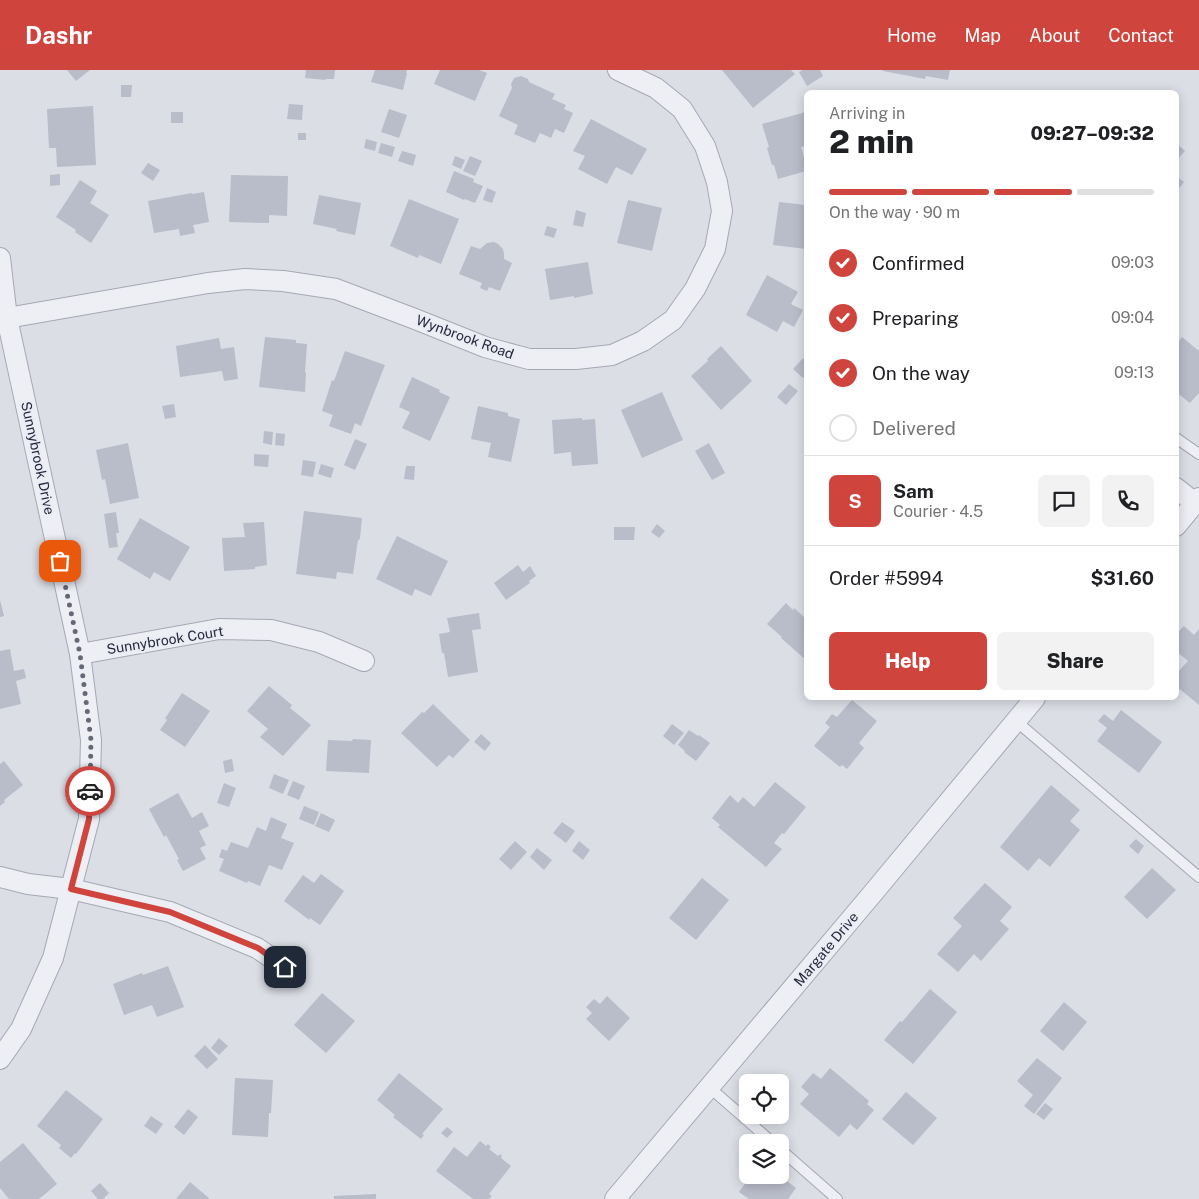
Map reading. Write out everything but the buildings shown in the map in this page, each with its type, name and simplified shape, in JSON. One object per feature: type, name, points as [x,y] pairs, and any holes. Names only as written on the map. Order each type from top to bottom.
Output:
[{"type":"street","name":"Wynbrook Road","points":[[7,318],[245,278],[283,281],[336,289],[485,347],[529,360],[576,359],[612,355],[643,341],[673,320],[695,289],[715,249],[722,211],[717,182],[704,146],[682,108],[656,88],[618,70]]},
{"type":"street","name":"Sunnybrook Drive","points":[[0,258],[7,318],[80,654],[91,740],[89,819],[53,958],[21,1029],[0,1059]]},
{"type":"street","points":[[1179,490],[1197,500],[1179,522]]},
{"type":"street","name":"Sunnybrook Court","points":[[80,654],[219,629],[271,630],[319,642],[364,661]]},
{"type":"street","name":"Margate Drive","points":[[615,1199],[1033,700]]},
{"type":"street","points":[[0,877],[28,884],[71,889],[170,912],[258,948],[285,967]]},
{"type":"lane","points":[[1179,440],[1199,454]]},
{"type":"lane","points":[[1016,721],[1199,877]]},
{"type":"lane","points":[[709,1087],[763,1134]]},
{"type":"lane","points":[[789,1157],[837,1199]]},
{"type":"way so far","points":[[60,561],[80,654],[91,740],[90,791]]},
{"type":"route","points":[[90,791],[89,819],[71,889],[170,912],[258,948],[285,967]]}]
